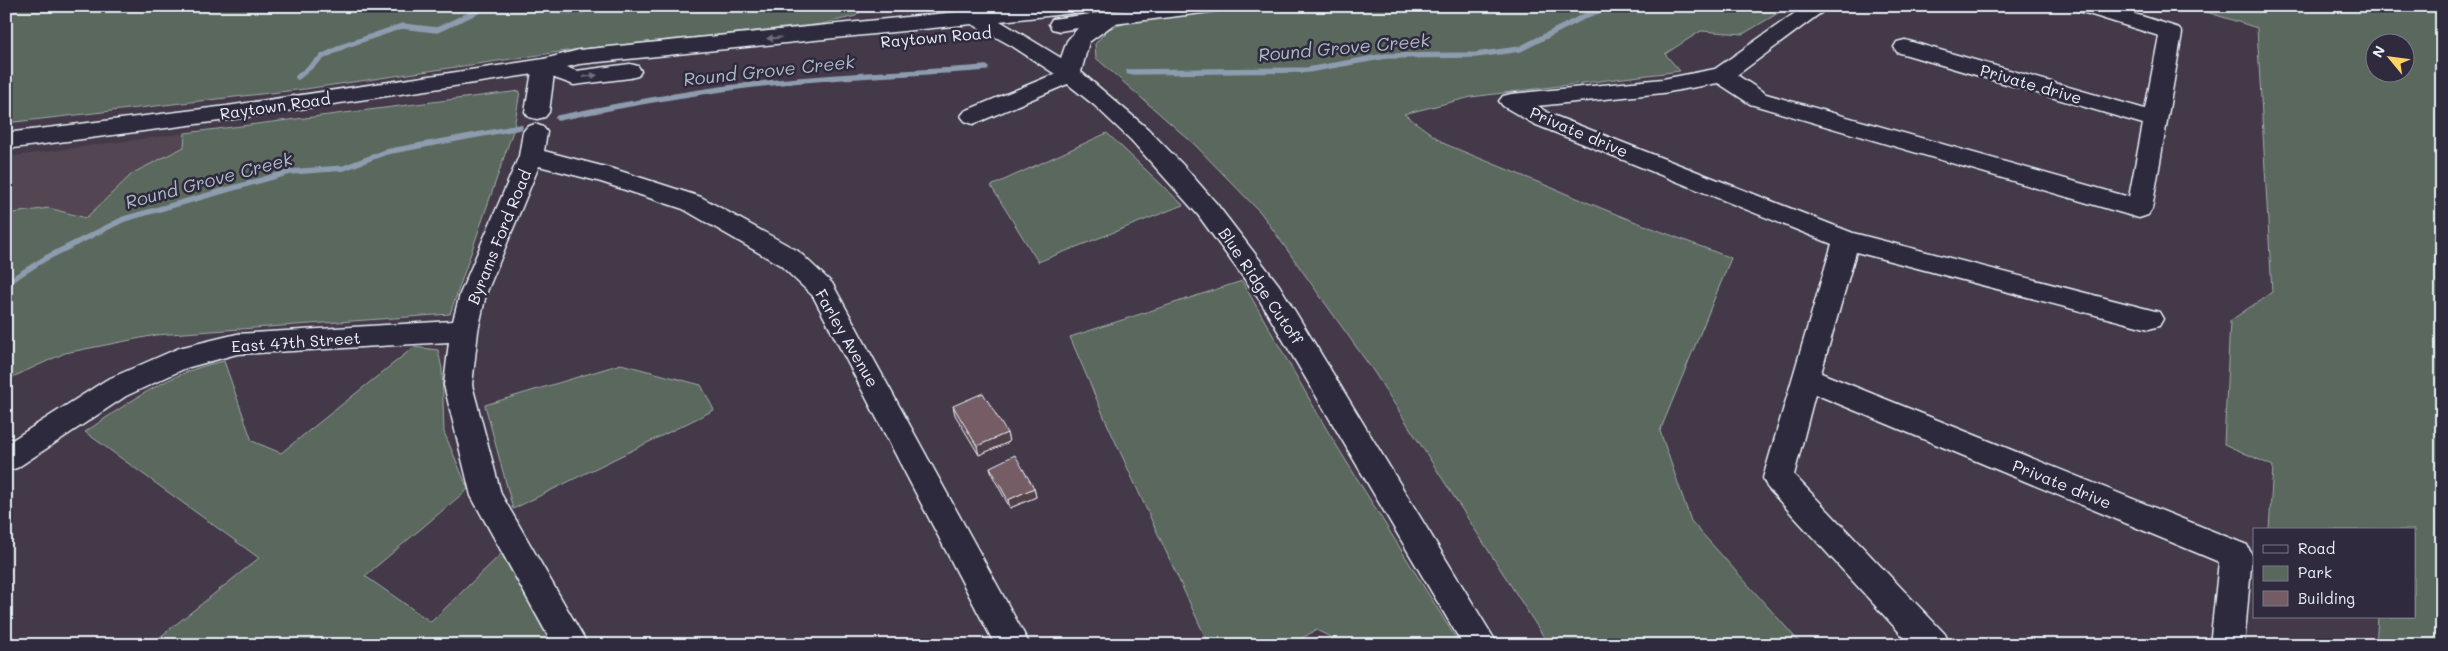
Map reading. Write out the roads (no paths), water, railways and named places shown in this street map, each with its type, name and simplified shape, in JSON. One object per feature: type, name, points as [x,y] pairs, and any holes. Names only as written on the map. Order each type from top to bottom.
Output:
[{"type":"main road","points":[[851,30],[870,20],[884,6]]},
{"type":"main road","name":"Blue Ridge Cutoff","points":[[954,6],[1038,52],[1069,75],[1132,124],[1182,178],[1232,240],[1269,292],[1481,645]]},
{"type":"main road","name":"Raytown Road","points":[[544,66],[574,78],[990,25],[1083,6]]},
{"type":"main road","name":"Raytown Road","points":[[6,141],[228,113],[544,66],[579,57],[851,30],[1112,18],[1210,6]]},
{"type":"main road","name":"Private drive","points":[[1819,6],[1722,75],[1663,86],[1511,101],[1542,119],[1846,240],[2149,319]]},
{"type":"main road","points":[[1722,75],[1758,99],[2140,209],[2171,34],[2087,6]]},
{"type":"main road","points":[[973,116],[1069,75],[1077,42],[1084,33],[1112,18]]},
{"type":"main road","name":"Private drive","points":[[1905,47],[2156,120]]},
{"type":"main road","name":"Byrams Ford Road","points":[[544,66],[534,133],[473,294],[464,331],[458,385],[486,496],[570,645]]},
{"type":"main road","name":"Farley Avenue","points":[[534,133],[608,176],[692,203],[789,258],[823,290],[1012,645]]},
{"type":"main road","points":[[1846,240],[1805,378],[1778,478],[1933,645]]},
{"type":"main road","name":"East 47th Street","points":[[6,459],[116,388],[178,359],[237,344],[464,331]]},
{"type":"main road","name":"Private drive","points":[[1805,378],[2236,555],[2227,645]]},
{"type":"waterway","points":[[298,77],[322,57],[344,46],[402,26],[437,30],[488,6]]},
{"type":"waterway","points":[[509,6],[580,12],[597,6]]},
{"type":"waterway","name":"Round Grove Creek","points":[[1129,72],[1308,70],[1386,56],[1476,55],[1520,49],[1587,15],[1612,6]]},
{"type":"waterway","name":"Round Grove Creek","points":[[558,118],[616,106],[732,87],[839,77],[986,68]]},
{"type":"waterway","name":"Round Grove Creek","points":[[6,283],[46,258],[124,219],[290,172],[344,168],[386,152],[520,127]]}]
